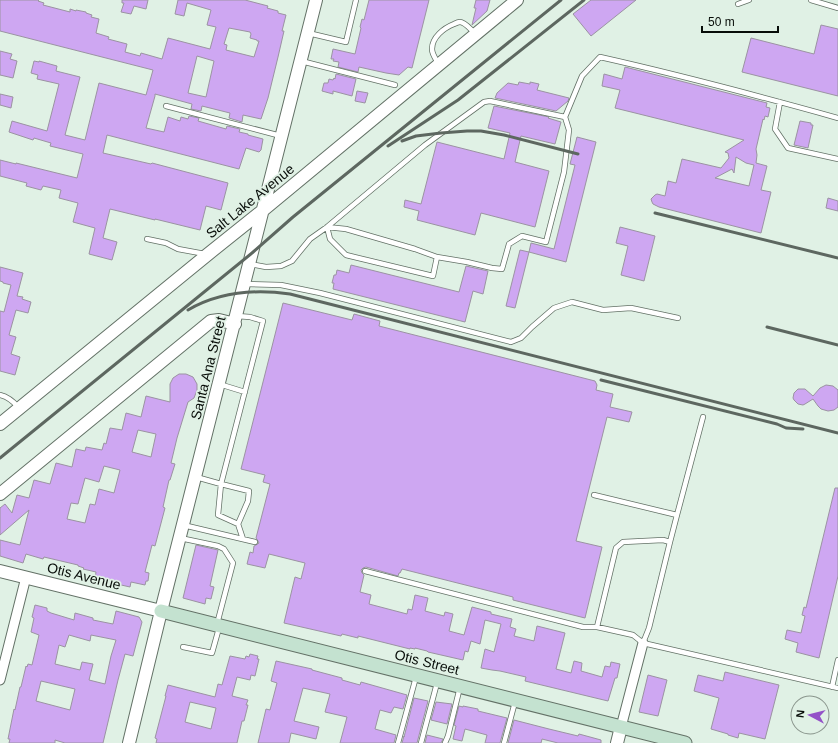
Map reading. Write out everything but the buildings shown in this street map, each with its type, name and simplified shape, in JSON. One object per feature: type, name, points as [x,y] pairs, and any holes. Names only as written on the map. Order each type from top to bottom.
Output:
[{"type":"main road","name":"Otis Street","points":[[161,611],[685,743]]},
{"type":"street","name":"Santa Ana Street","points":[[129,743],[316,0]]},
{"type":"street","name":"Salt Lake Avenue","points":[[0,424],[262,211],[517,0]]},
{"type":"street","points":[[0,494],[211,321],[235,320]]},
{"type":"street","name":"Otis Avenue","points":[[0,571],[161,611]]},
{"type":"street","points":[[0,680],[26,577]]},
{"type":"street","points":[[616,743],[643,643]]},
{"type":"lane","points":[[308,33],[346,42],[356,0]]},
{"type":"lane","points":[[738,4],[749,0]]},
{"type":"lane","points":[[811,0],[838,8]]},
{"type":"lane","points":[[439,64],[433,55],[433,41],[448,26],[460,22],[464,23],[476,34]]},
{"type":"lane","points":[[327,227],[346,229],[437,257],[502,269],[509,244],[522,236],[546,242],[564,172],[569,130],[565,117],[582,76],[600,57],[660,71],[838,118]]},
{"type":"lane","points":[[301,61],[395,85]]},
{"type":"lane","points":[[249,264],[266,267],[281,266],[292,261],[310,239],[327,227],[425,145],[484,102],[490,101],[565,117]]},
{"type":"lane","points":[[780,102],[775,129],[788,148],[838,160]]},
{"type":"lane","points":[[166,106],[282,136]]},
{"type":"lane","points":[[327,227],[330,239],[346,255],[433,276],[437,257]]},
{"type":"lane","points":[[147,239],[178,249],[207,255]]},
{"type":"lane","points":[[244,284],[281,285],[320,292],[511,342],[521,338],[554,308],[572,302],[603,310],[631,308],[678,318]]},
{"type":"lane","points":[[235,320],[250,317],[263,321],[222,484],[218,515],[238,524]]},
{"type":"lane","points":[[219,384],[245,392]]},
{"type":"lane","points":[[0,396],[6,397],[13,401],[20,408]]},
{"type":"lane","points":[[643,643],[649,628],[703,417]]},
{"type":"lane","points":[[196,477],[249,491],[248,501],[238,524],[243,539]]},
{"type":"lane","points":[[594,495],[677,515]]},
{"type":"lane","points":[[183,525],[255,542]]},
{"type":"lane","points":[[180,538],[218,546],[224,549],[233,563],[212,653],[184,647]]},
{"type":"lane","points":[[597,628],[616,548],[623,542],[663,540],[670,542]]},
{"type":"lane","points":[[365,571],[583,627],[597,628],[632,635],[643,643],[838,688]]},
{"type":"lane","points":[[832,687],[838,660]]},
{"type":"lane","points":[[398,743],[416,676]]},
{"type":"lane","points":[[421,743],[438,681]]},
{"type":"lane","points":[[445,743],[460,686]]},
{"type":"lane","points":[[504,743],[515,700]]},
{"type":"railway","points":[[0,458],[252,253],[293,217],[561,0]]},
{"type":"railway","points":[[388,146],[458,100],[584,0]]},
{"type":"railway","points":[[402,141],[416,136],[481,131],[504,135],[578,154]]},
{"type":"railway","points":[[655,213],[838,258]]},
{"type":"railway","points":[[188,310],[212,299],[238,293],[264,292],[290,294],[838,433]]},
{"type":"railway","points":[[767,327],[838,345]]},
{"type":"railway","points":[[601,380],[777,424],[786,428],[803,429]]}]
